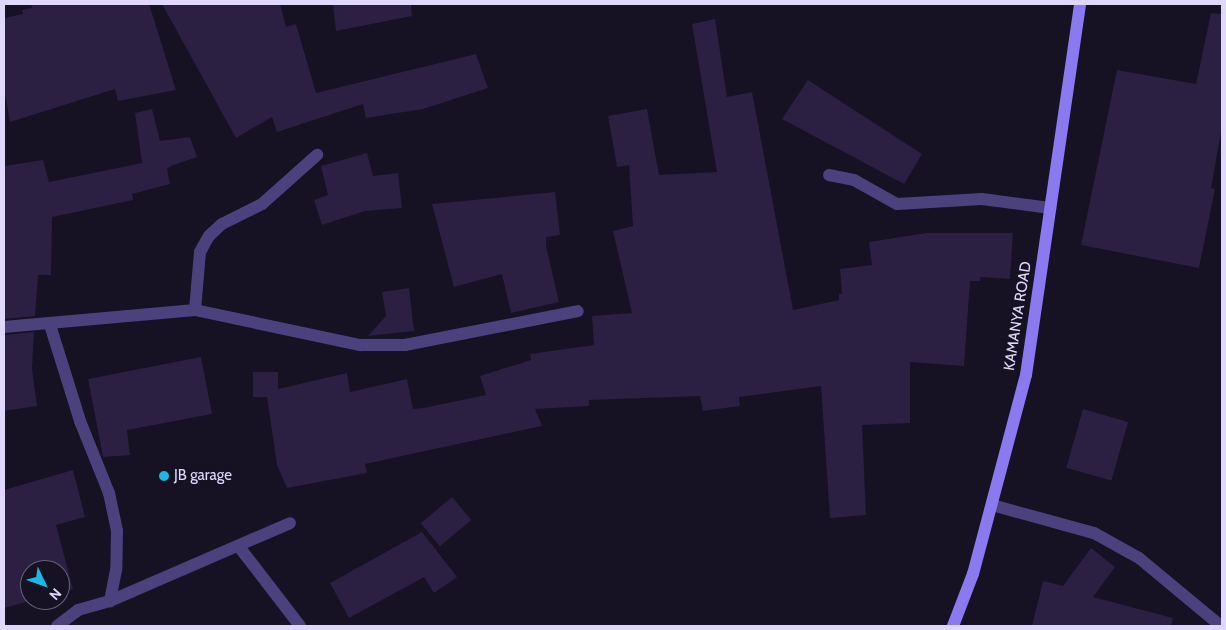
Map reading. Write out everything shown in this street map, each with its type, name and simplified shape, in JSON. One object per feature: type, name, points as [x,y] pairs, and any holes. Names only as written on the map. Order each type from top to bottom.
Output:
[{"type":"street","name":"KAMANYA ROAD","points":[[953,626],[973,574],[1026,374],[1080,4]]},
{"type":"street","points":[[195,310],[200,252],[209,236],[222,224],[262,204],[317,155]]},
{"type":"street","points":[[829,174],[854,180],[897,204],[982,199],[1050,208]]},
{"type":"street","points":[[4,327],[50,325],[195,310],[360,345],[405,345],[578,311]]},
{"type":"street","points":[[50,325],[80,421],[109,493],[117,531],[116,570],[110,601]]},
{"type":"street","points":[[992,505],[1102,537],[1139,558],[1221,626]]},
{"type":"street","points":[[57,626],[78,610],[110,601],[240,548],[290,523]]},
{"type":"street","points":[[240,548],[300,626]]},
{"type":"building","points":[[31,4],[149,4],[176,90],[118,101],[115,89],[10,122],[4,88],[4,18],[23,14],[22,10],[32,8]]},
{"type":"building","points":[[162,4],[280,4],[286,27],[296,24],[316,93],[476,54],[488,88],[423,109],[366,118],[363,104],[277,132],[272,117],[236,138]]},
{"type":"building","points":[[333,4],[411,4],[412,16],[336,31]]},
{"type":"building","points":[[1211,13],[1222,14],[1222,126],[1211,188],[1215,189],[1199,268],[1081,245],[1117,70],[1196,84]]},
{"type":"building","points":[[715,19],[727,97],[752,92],[793,310],[839,300],[839,294],[842,294],[840,269],[872,265],[869,242],[926,233],[1013,233],[1010,279],[980,277],[980,281],[970,281],[964,366],[910,362],[910,423],[862,425],[866,515],[830,518],[821,386],[739,397],[740,406],[703,411],[700,396],[589,400],[589,406],[535,409],[542,426],[365,464],[367,473],[287,488],[277,465],[267,397],[253,397],[253,372],[278,372],[278,389],[347,373],[350,392],[407,379],[413,409],[423,408],[486,395],[480,376],[531,360],[530,354],[594,345],[592,316],[632,313],[613,231],[633,226],[629,165],[617,167],[608,116],[647,109],[659,175],[717,172],[692,24]]},
{"type":"building","points":[[808,80],[922,154],[904,184],[782,119]]},
{"type":"building","points":[[152,109],[160,141],[190,137],[197,157],[167,169],[170,184],[132,194],[133,200],[52,217],[51,275],[38,275],[35,316],[4,319],[4,166],[43,160],[49,182],[142,163],[135,113]]},
{"type":"building","points":[[367,153],[373,176],[398,173],[402,208],[365,211],[322,225],[314,200],[328,195],[321,166]]},
{"type":"building","points":[[555,192],[560,235],[546,237],[546,246],[559,302],[511,313],[502,274],[454,287],[432,204]]},
{"type":"building","points":[[409,288],[414,331],[368,336],[386,316],[382,292]]},
{"type":"building","points":[[34,332],[32,369],[37,406],[4,411],[4,335]]},
{"type":"building","points":[[201,357],[212,414],[127,430],[130,455],[103,457],[88,379]]},
{"type":"building","points":[[1083,409],[1128,422],[1111,481],[1066,468]]},
{"type":"building","points":[[73,470],[85,517],[56,525],[65,560],[20,560],[20,604],[4,608],[4,490]]},
{"type":"building","points":[[452,497],[471,520],[440,546],[421,523]]},
{"type":"building","points":[[422,532],[457,577],[434,593],[424,577],[349,618],[330,583]]},
{"type":"building","points":[[1091,548],[1115,567],[1093,597],[1173,618],[1171,626],[1032,626],[1043,581],[1063,586]]},
{"type":"building","points":[[70,578],[73,589],[70,590]]},
{"type":"place","name":"JB garage","points":[[164,476]]}]
